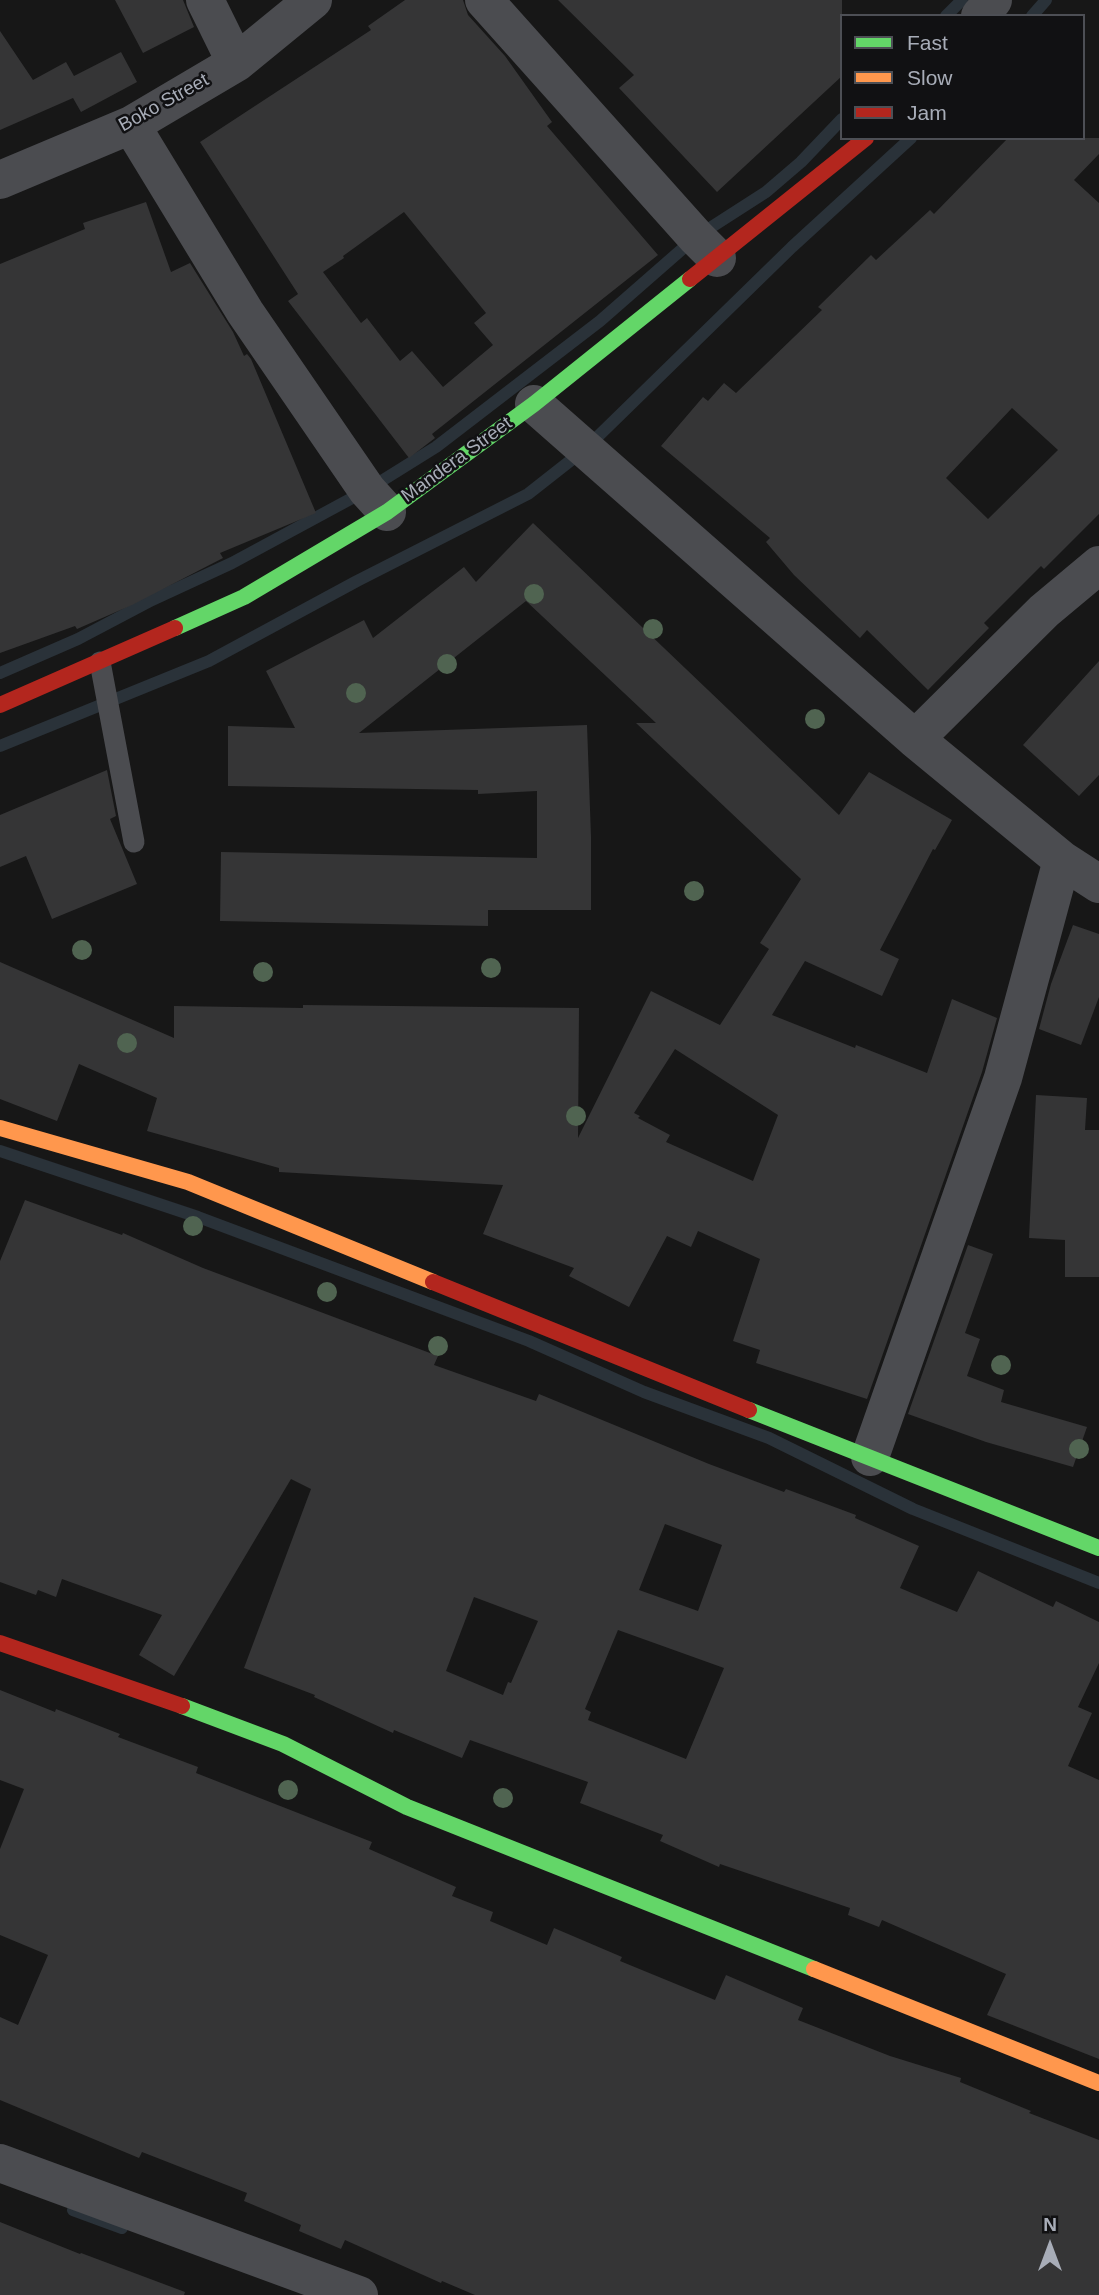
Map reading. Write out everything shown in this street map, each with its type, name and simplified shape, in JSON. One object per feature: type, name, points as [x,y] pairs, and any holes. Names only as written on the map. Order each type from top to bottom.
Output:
[{"type":"street","points":[[205,0],[236,63]]},
{"type":"street","name":"Boko Street","points":[[0,180],[131,125],[236,63],[313,0]]},
{"type":"street","points":[[484,0],[717,258]]},
{"type":"street","points":[[982,14],[993,0]]},
{"type":"street","points":[[131,125],[245,312],[367,490],[387,512]]},
{"type":"street","name":"Mandera Street","points":[[0,705],[244,597],[387,512],[534,404],[864,140]]},
{"type":"street","points":[[534,404],[915,739],[1062,860],[1099,884]]},
{"type":"street","points":[[915,739],[1044,611],[1099,565]]},
{"type":"street","points":[[870,1457],[1003,1079],[1062,860]]},
{"type":"street","points":[[0,1128],[188,1182],[704,1392],[1097,1543]]},
{"type":"street","points":[[0,1643],[167,1700],[283,1744],[407,1807],[1099,2083]]},
{"type":"street","points":[[0,2163],[359,2295]]},
{"type":"lane","points":[[100,662],[134,842]]},
{"type":"building","points":[[115,0],[183,0],[194,27],[143,53]]},
{"type":"building","points":[[405,0],[463,0],[468,15],[505,56],[552,122],[547,126],[658,255],[432,434],[435,438],[409,458],[288,301],[298,294],[200,142],[371,30],[368,26]],"holes":[[[404,212],[486,313],[474,323],[493,345],[443,387],[412,351],[400,361],[367,318],[361,323],[323,272]]]},
{"type":"building","points":[[558,0],[842,0],[840,78],[717,192],[619,88],[634,75]]},
{"type":"building","points":[[0,31],[33,80],[66,62],[74,76],[121,52],[137,82],[81,112],[73,98],[0,130]]},
{"type":"building","points":[[1099,138],[1099,154],[1074,180],[1099,203],[1099,514],[1044,569],[1041,566],[984,623],[989,628],[928,690],[867,630],[860,638],[794,575],[766,542],[770,538],[661,446],[703,397],[708,401],[724,383],[736,393],[822,310],[818,307],[871,255],[876,260],[930,210],[934,214],[1006,140]],"holes":[[[1012,408],[1058,450],[988,519],[946,478]]]},
{"type":"building","points":[[146,202],[171,272],[190,263],[233,332],[244,356],[247,354],[251,359],[316,513],[220,553],[223,558],[132,605],[77,629],[75,626],[0,653],[0,264],[85,229],[83,223]]},
{"type":"building","points":[[533,523],[839,815],[869,772],[952,820],[935,850],[933,849],[880,950],[899,959],[882,996],[805,961],[772,1015],[927,1073],[952,999],[997,1018],[982,1072],[867,1399],[756,1363],[760,1350],[733,1341],[760,1259],[698,1231],[691,1247],[667,1236],[629,1307],[569,1276],[574,1268],[483,1234],[503,1185],[279,1172],[279,1168],[147,1131],[157,1098],[79,1064],[57,1121],[0,1099],[0,962],[174,1038],[174,1006],[579,1008],[578,1138],[651,991],[720,1025],[769,949],[760,943],[801,879],[636,723],[656,723],[526,601],[359,733],[587,725],[591,910],[488,910],[488,926],[220,921],[221,852],[537,858],[537,791],[478,794],[478,790],[228,786],[228,726],[295,728],[266,671],[364,620],[373,638],[464,567],[476,582]],"holes":[[[675,1049],[778,1115],[753,1181],[666,1142],[670,1135],[638,1118],[640,1116],[634,1113]]]},
{"type":"building","points":[[1099,661],[1099,775],[1079,796],[1023,745]]},
{"type":"building","points":[[107,770],[116,816],[110,819],[137,884],[52,919],[26,856],[0,867],[0,815]]},
{"type":"building","points":[[1073,925],[1099,934],[1099,997],[1081,1045],[1039,1029],[1051,984]]},
{"type":"building","points":[[1036,1095],[1087,1098],[1085,1130],[1099,1130],[1099,1277],[1065,1277],[1065,1240],[1029,1238]]},
{"type":"building","points":[[25,1200],[122,1235],[123,1233],[203,1268],[438,1356],[434,1365],[536,1401],[539,1394],[709,1464],[856,1515],[855,1518],[919,1546],[900,1588],[957,1612],[978,1571],[1053,1607],[1056,1601],[1099,1622],[1099,1663],[1078,1707],[1092,1713],[1068,1766],[1099,1780],[1099,2059],[987,2015],[1006,1974],[882,1920],[879,1927],[848,1915],[850,1908],[720,1864],[719,1867],[660,1841],[663,1835],[580,1803],[588,1782],[470,1740],[462,1758],[394,1730],[393,1733],[314,1697],[315,1695],[244,1668],[311,1489],[291,1479],[174,1676],[139,1655],[162,1615],[62,1579],[56,1597],[38,1590],[36,1595],[0,1582],[0,1261]],"holes":[[[665,1524],[722,1545],[698,1611],[639,1590]],[[474,1597],[538,1621],[511,1683],[508,1682],[503,1695],[446,1671]],[[618,1630],[724,1668],[686,1759],[588,1720],[591,1712],[585,1709]]]},
{"type":"building","points":[[968,1245],[993,1254],[965,1333],[980,1339],[967,1376],[1004,1390],[1001,1402],[1087,1427],[1073,1467],[986,1442],[908,1414]]},
{"type":"building","points":[[0,1690],[120,1734],[118,1737],[198,1767],[196,1773],[372,1842],[369,1849],[456,1887],[452,1896],[493,1912],[490,1921],[547,1945],[554,1928],[622,1957],[620,1961],[715,2000],[726,1975],[803,2008],[798,2020],[890,2056],[961,2078],[960,2082],[1031,2111],[1029,2113],[1099,2140],[1099,2295],[475,2295],[442,2281],[441,2283],[345,2240],[341,2249],[299,2231],[301,2225],[244,2201],[247,2193],[142,2152],[139,2158],[0,2100],[0,2017],[18,2025],[48,1955],[0,1935],[0,1849],[24,1789],[0,1780]]},
{"type":"building","points":[[0,2222],[185,2292],[184,2295],[0,2295]]},
{"type":"waterway","points":[[948,14],[962,0]]},
{"type":"waterway","points":[[1034,14],[1046,0]]},
{"type":"waterway","points":[[0,673],[78,639],[152,600],[232,563],[367,490],[436,447],[600,321],[696,237],[766,192],[801,162],[840,121]]},
{"type":"waterway","points":[[0,746],[209,661],[357,581],[528,494],[584,450],[792,247],[909,140]]},
{"type":"waterway","points":[[0,1151],[198,1217],[529,1341],[644,1392],[769,1438],[913,1509],[1099,1583]]},
{"type":"waterway","points":[[73,2210],[122,2228]]},
{"type":"traffic: fast","points":[[175,628],[244,597],[387,512],[534,404],[690,279]]},
{"type":"traffic: fast","points":[[749,1410],[1099,1548]]},
{"type":"traffic: fast","points":[[182,1706],[283,1744],[407,1807],[814,1969]]},
{"type":"traffic: slow","points":[[0,1128],[188,1182],[433,1282]]},
{"type":"traffic: slow","points":[[814,1969],[1099,2083]]},
{"type":"traffic: jam","points":[[690,279],[864,140]]},
{"type":"traffic: jam","points":[[0,705],[175,628]]},
{"type":"traffic: jam","points":[[433,1282],[749,1410]]},
{"type":"traffic: jam","points":[[0,1643],[182,1706]]}]
